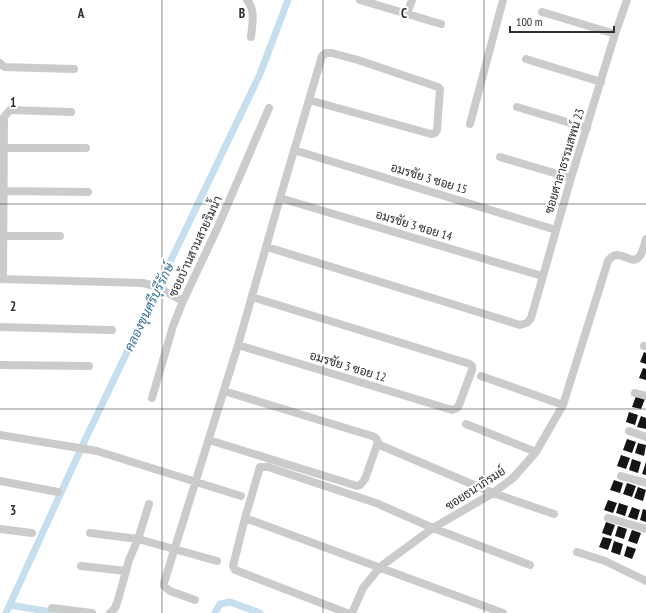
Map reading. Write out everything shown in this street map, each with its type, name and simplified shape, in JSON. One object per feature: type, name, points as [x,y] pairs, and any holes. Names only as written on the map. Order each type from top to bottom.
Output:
[{"type":"street","points":[[247,0],[251,6],[252,12],[251,38]]},
{"type":"street","points":[[360,0],[440,24]]},
{"type":"street","points":[[407,14],[412,0]]},
{"type":"street","points":[[470,124],[503,0]]},
{"type":"street","name":"ซอยศาลาธรรมสพน์ 23","points":[[267,247],[520,325],[527,323],[531,318],[571,178],[615,34],[627,0]]},
{"type":"street","points":[[542,12],[615,34]]},
{"type":"street","points":[[195,600],[170,591],[164,586],[238,345],[280,198],[322,56],[332,53],[358,60],[440,89],[437,130],[435,133],[431,134],[309,100]]},
{"type":"street","points":[[526,59],[601,82]]},
{"type":"street","points":[[0,63],[4,67],[74,69]]},
{"type":"street","points":[[517,107],[587,128]]},
{"type":"street","name":"ซอยบ้านสวนสวยริมน้ำ","points":[[152,398],[173,326],[183,301],[217,229],[269,108]]},
{"type":"street","points":[[72,112],[10,110],[4,117],[1,279],[143,283],[155,286],[183,301]]},
{"type":"street","points":[[3,148],[86,148]]},
{"type":"street","name":"อมรชัย 3 ซอย 15","points":[[294,150],[556,230]]},
{"type":"street","points":[[500,157],[571,178]]},
{"type":"street","points":[[2,191],[88,192]]},
{"type":"street","name":"อมรชัย 3 ซอย 14","points":[[280,198],[542,276]]},
{"type":"street","points":[[2,236],[60,236]]},
{"type":"street","name":"ซอยธนาภิรมย์","points":[[352,613],[363,588],[380,567],[433,528],[493,493],[513,478],[536,452],[563,405],[608,261],[616,254],[634,260],[638,258],[641,255],[646,239]]},
{"type":"street","name":"อมรชัย 3 ซอย 12","points":[[238,345],[452,410],[457,408],[459,405],[472,370],[472,366],[470,364],[252,296]]},
{"type":"street","points":[[0,327],[112,330]]},
{"type":"street","points":[[0,364],[89,366]]},
{"type":"street","points":[[481,376],[563,405]]},
{"type":"street","points":[[209,440],[357,486],[360,485],[365,479],[378,442],[376,438],[372,436],[224,391]]},
{"type":"street","points":[[635,393],[646,396]]},
{"type":"street","points":[[466,424],[536,452]]},
{"type":"street","points":[[629,431],[646,437]]},
{"type":"street","points":[[0,435],[97,452],[240,496]]},
{"type":"street","points":[[382,446],[493,493],[554,514]]},
{"type":"street","points":[[347,613],[235,570],[233,566],[260,467],[265,466],[376,503],[433,528],[530,565]]},
{"type":"street","points":[[621,476],[646,483]]},
{"type":"street","points":[[0,481],[58,492]]},
{"type":"street","points":[[110,613],[115,608],[118,600],[131,553],[138,539],[149,504]]},
{"type":"street","points":[[245,518],[503,613]]},
{"type":"street","points":[[608,518],[646,529]]},
{"type":"street","points":[[0,529],[32,533]]},
{"type":"street","points":[[90,533],[138,539],[217,561]]},
{"type":"street","points":[[577,552],[605,561],[646,581]]},
{"type":"street","points":[[81,566],[126,572]]},
{"type":"street","points":[[52,608],[92,613]]},
{"type":"building","points":[[644,352],[646,353],[646,364],[640,362]]},
{"type":"building","points":[[643,368],[646,369],[646,380],[639,378]]},
{"type":"building","points":[[636,396],[645,399],[641,409],[632,407]]},
{"type":"building","points":[[629,412],[638,415],[635,425],[626,422]]},
{"type":"building","points":[[641,416],[646,418],[646,429],[637,427]]},
{"type":"building","points":[[627,439],[636,442],[632,453],[623,450]]},
{"type":"building","points":[[638,443],[646,445],[644,456],[635,453]]},
{"type":"building","points":[[621,455],[630,458],[626,469],[617,466]]},
{"type":"building","points":[[632,459],[641,462],[638,473],[629,470]]},
{"type":"building","points":[[646,462],[646,475],[642,474]]},
{"type":"building","points":[[614,480],[623,483],[620,493],[610,490]]},
{"type":"building","points":[[627,483],[636,486],[632,497],[623,494]]},
{"type":"building","points":[[638,487],[646,490],[643,501],[634,498]]},
{"type":"building","points":[[608,500],[617,503],[613,513],[604,510]]},
{"type":"building","points":[[619,503],[628,506],[625,516],[616,513]]},
{"type":"building","points":[[632,507],[640,510],[637,520],[628,517]]},
{"type":"building","points":[[643,509],[646,510],[646,522],[640,520]]},
{"type":"building","points":[[606,522],[615,525],[611,536],[602,533]]},
{"type":"building","points":[[618,526],[627,529],[624,539],[615,536]]},
{"type":"building","points":[[632,530],[641,533],[637,544],[628,541]]},
{"type":"building","points":[[603,537],[612,539],[608,550],[599,547]]},
{"type":"building","points":[[614,541],[623,544],[620,555],[611,552]]},
{"type":"building","points":[[627,546],[636,549],[632,559],[624,556]]},
{"type":"waterway","name":"คลองขุนศรีบุรีรักษ์","points":[[6,613],[85,440],[260,74],[288,0]]},
{"type":"waterway","points":[[215,613],[220,604],[230,602],[260,613]]},
{"type":"waterway","points":[[10,605],[57,613]]}]
